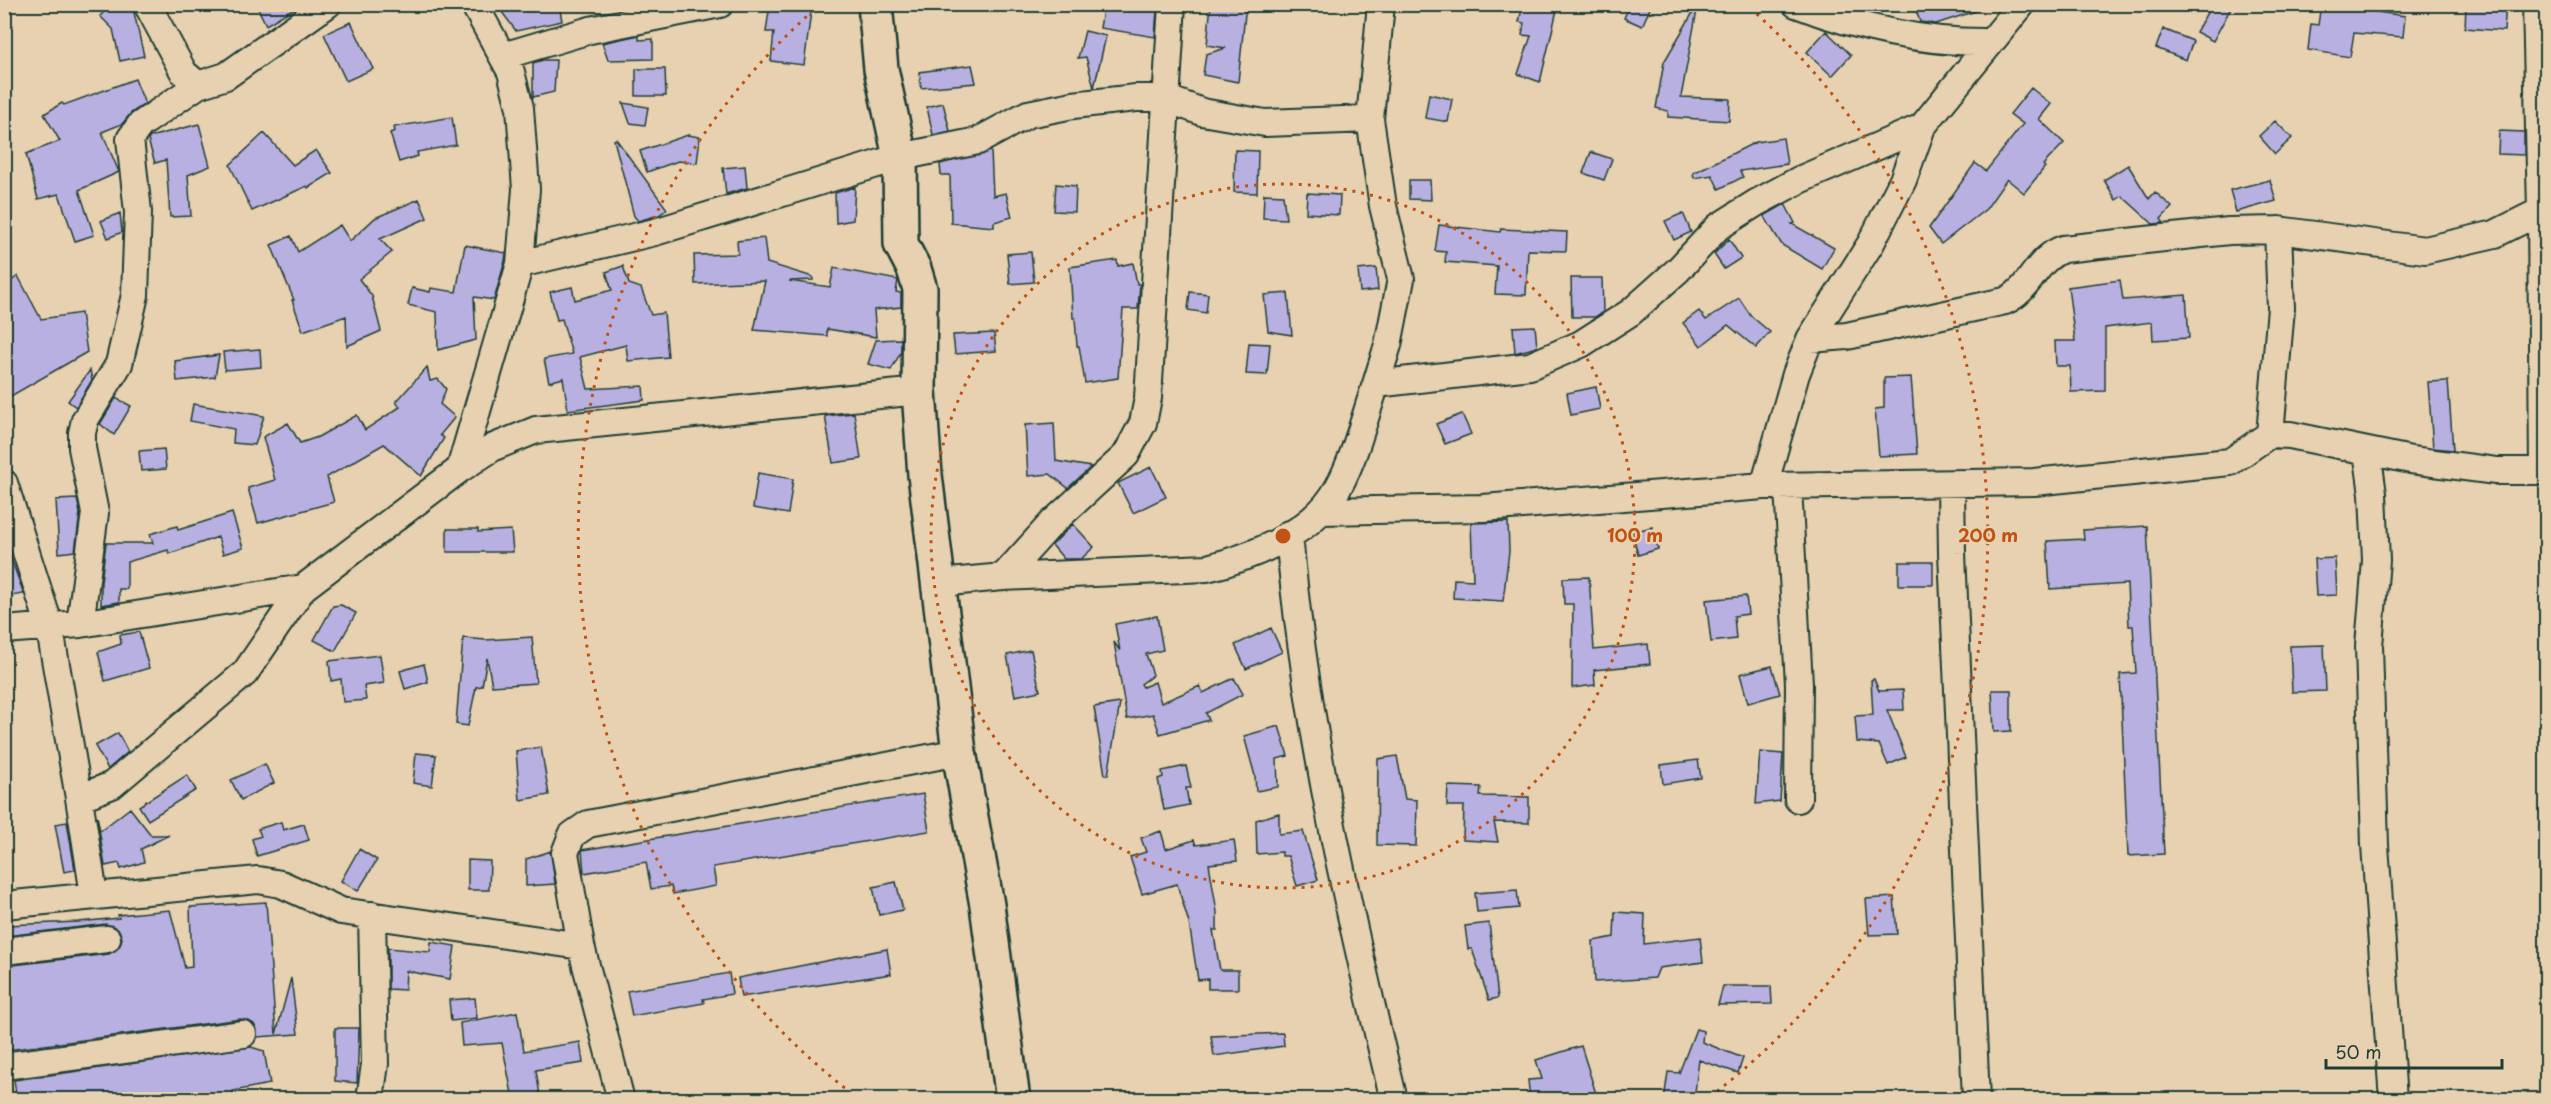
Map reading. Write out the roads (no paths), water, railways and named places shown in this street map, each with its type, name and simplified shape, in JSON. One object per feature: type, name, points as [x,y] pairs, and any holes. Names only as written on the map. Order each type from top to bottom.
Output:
[{"type":"street","points":[[147,4],[184,73],[198,85]]},
{"type":"street","points":[[80,624],[95,513],[81,448],[82,433],[85,420],[119,364],[135,295],[138,212],[130,139],[140,125],[198,85],[211,83],[226,76],[328,4]]},
{"type":"street","points":[[460,469],[520,264],[526,189],[520,108],[511,72],[474,4]]},
{"type":"street","points":[[503,56],[590,30],[720,4]]},
{"type":"street","points":[[875,4],[881,69],[900,157],[900,239],[920,289],[919,391],[924,475],[959,752],[987,905],[1013,1100]]},
{"type":"street","points":[[1003,578],[1051,524],[1126,455],[1143,423],[1148,398],[1172,4]]},
{"type":"street","points":[[939,584],[1003,578],[1207,568],[1234,561],[1289,534],[1321,511],[1342,481],[1376,384],[1388,345],[1401,279],[1383,207],[1370,119],[1381,4]]},
{"type":"street","points":[[1796,4],[1849,24],[1949,43],[1989,42]]},
{"type":"street","points":[[1798,799],[1798,684],[1776,487],[1796,374],[1810,339],[1871,243],[1903,180],[1922,127],[2022,4]]},
{"type":"street","points":[[1321,511],[1483,508],[1776,487],[2034,482],[2230,462],[2270,434],[2290,435],[2367,451],[2496,471],[2545,471],[2541,211],[2543,175],[2536,4]]},
{"type":"street","points":[[520,264],[655,232],[900,157],[978,141],[1028,114],[1073,105],[1136,98],[1165,98],[1202,112],[1265,123],[1370,119]]},
{"type":"street","points":[[1376,384],[1530,366],[1581,344],[1631,312],[1678,270],[1718,227],[1756,202],[1809,176],[1922,127]]},
{"type":"street","points":[[1810,339],[1847,336],[2004,301],[2020,293],[2047,257],[2063,249],[2229,231],[2278,230],[2425,250],[2495,234],[2541,211]]},
{"type":"street","points":[[2270,434],[2281,308],[2278,230]]},
{"type":"street","points":[[80,798],[112,785],[245,674],[303,588],[460,469],[494,447],[536,430],[919,391]]},
{"type":"street","points":[[2367,451],[2373,494],[2376,560],[2369,646],[2375,845],[2393,1100]]},
{"type":"street","points":[[4,483],[50,624],[94,895]]},
{"type":"street","points":[[1951,485],[1976,1100]]},
{"type":"street","points":[[1289,534],[1304,654],[1339,864],[1394,1100]]},
{"type":"street","points":[[4,630],[50,624],[80,624],[303,588]]},
{"type":"street","points":[[621,1100],[580,946],[565,853],[572,835],[579,828],[588,824],[959,752]]},
{"type":"street","points":[[4,905],[258,880],[281,884],[330,908],[580,946]]},
{"type":"street","points":[[371,1092],[375,1064],[372,915]]},
{"type":"street","points":[[4,951],[107,939]]},
{"type":"street","points":[[4,1066],[243,1034]]}]
